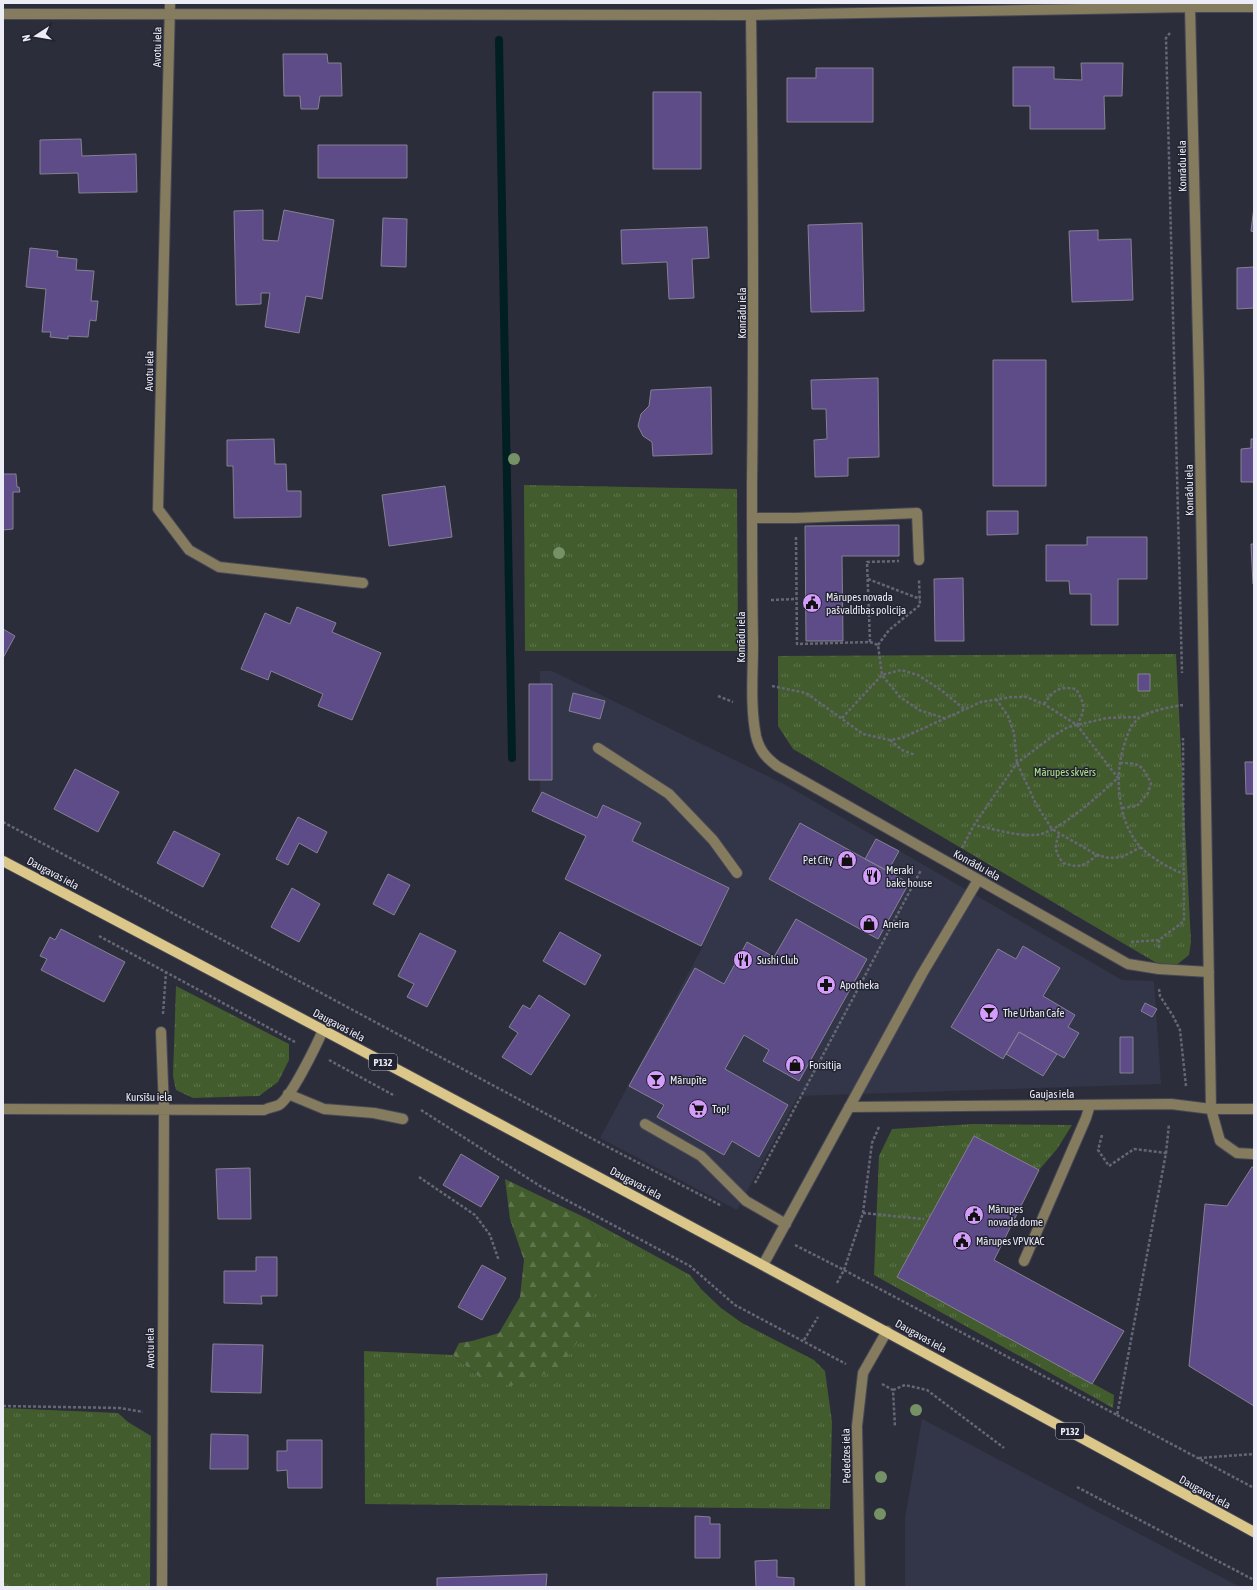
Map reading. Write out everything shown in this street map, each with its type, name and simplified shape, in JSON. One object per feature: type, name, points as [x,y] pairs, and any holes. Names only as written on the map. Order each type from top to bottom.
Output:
[{"type":"main road","name":"Daugavas iela","points":[[3,861],[323,1030],[828,1301],[887,1331],[1254,1532]]},
{"type":"street","name":"Avotu iela","points":[[170,3],[158,509],[189,550],[219,566],[363,583]]},
{"type":"street","name":"Konrādu iela","points":[[1190,7],[1199,382],[1207,878],[1210,972],[1211,1109],[1220,1141],[1237,1153],[1254,1154]]},
{"type":"street","points":[[3,14],[751,15],[1254,7]]},
{"type":"street","name":"Konrādu iela","points":[[751,15],[754,289],[752,518],[754,718],[756,736],[760,749],[768,759],[777,766],[1128,964],[1159,969],[1210,972]]},
{"type":"street","points":[[752,518],[796,518],[918,513],[919,560]]},
{"type":"street","points":[[598,748],[669,794],[713,840],[737,873]]},
{"type":"street","points":[[763,1265],[922,974],[978,880]]},
{"type":"street","name":"Kursīšu iela","points":[[3,1109],[264,1110],[280,1104],[288,1094],[313,1052],[323,1030]]},
{"type":"street","name":"Avotu iela","points":[[161,1032],[164,1109],[162,1587]]},
{"type":"street","points":[[288,1094],[324,1109],[374,1113],[403,1119]]},
{"type":"street","name":"Gaujas iela","points":[[849,1107],[1090,1106],[1171,1104],[1211,1109],[1254,1109]]},
{"type":"street","points":[[1024,1261],[1090,1106]]},
{"type":"street","points":[[645,1124],[701,1156],[746,1201],[786,1224]]},
{"type":"street","name":"Pededzes iela","points":[[860,1587],[857,1426],[863,1373],[887,1331]]},
{"type":"path","points":[[1182,681],[1166,38],[1190,7]]},
{"type":"path","points":[[796,518],[797,644],[870,642],[878,645]]},
{"type":"path","points":[[870,642],[867,562],[919,560],[920,605],[889,630],[878,645],[882,675],[900,697],[919,710],[944,718]]},
{"type":"path","points":[[868,579],[920,598]]},
{"type":"path","points":[[769,600],[797,599]]},
{"type":"path","points":[[842,718],[882,675],[901,670],[918,675],[964,709]]},
{"type":"path","points":[[771,694],[771,686],[806,693],[863,734],[890,740],[902,738],[981,702],[1011,697],[1026,698],[1044,704],[1077,725],[1118,778]]},
{"type":"path","points":[[1044,704],[1053,692],[1065,687],[1076,689],[1083,701],[1084,713],[1077,725]]},
{"type":"path","points":[[996,699],[1008,716],[1014,733],[1017,763],[1036,804],[1052,829],[1097,855],[1109,858],[1122,857],[1142,847]]},
{"type":"path","points":[[952,865],[974,824],[1017,763],[1050,738],[1068,727],[1107,718],[1139,717],[1168,707],[1183,705],[1183,712]]},
{"type":"path","points":[[1139,717],[1126,736],[1120,763],[1118,778],[1124,819],[1137,843],[1153,858],[1176,872],[1207,878]]},
{"type":"path","points":[[1125,942],[1159,940],[1184,921],[1183,736]]},
{"type":"path","points":[[890,740],[902,750],[915,755]]},
{"type":"path","points":[[1120,763],[1135,763],[1145,771],[1151,783],[1148,793],[1137,806],[1122,808]]},
{"type":"path","points":[[974,824],[1014,833],[1036,835],[1052,829],[1089,805],[1118,778]]},
{"type":"path","points":[[3,822],[604,1145],[723,1207]]},
{"type":"path","points":[[1059,834],[1055,845],[1058,856],[1063,863],[1074,866],[1084,866],[1097,855]]},
{"type":"path","points":[[746,1201],[921,870],[927,873]]},
{"type":"path","points":[[98,936],[397,1097]]},
{"type":"path","points":[[1117,1415],[1166,1153],[1171,1104],[1176,1093],[1186,1087],[1180,1030],[1174,1016],[1160,996],[1159,940]]},
{"type":"path","points":[[161,1032],[166,972]]},
{"type":"path","points":[[417,1108],[540,1186],[690,1266],[735,1305],[804,1340],[893,1390]]},
{"type":"path","points":[[1086,1118],[1106,1120],[1098,1150],[1109,1166],[1134,1148],[1166,1153]]},
{"type":"path","points":[[804,1340],[828,1301],[844,1270],[863,1213],[872,1143],[881,1122]]},
{"type":"path","points":[[419,1177],[475,1215],[490,1235],[499,1261]]},
{"type":"path","points":[[863,1213],[924,1219]]},
{"type":"path","points":[[779,1236],[1254,1488]]},
{"type":"path","points":[[893,1390],[905,1385],[927,1390],[1004,1448]]},
{"type":"path","points":[[893,1390],[894,1427]]},
{"type":"path","points":[[3,1406],[120,1408],[163,1416]]},
{"type":"path","points":[[1198,1458],[1254,1454]]},
{"type":"path","points":[[1077,1487],[1254,1580]]},
{"type":"shaded area","points":[[540,671],[552,671],[786,785],[1122,980],[1154,981],[1161,1084],[798,1096],[737,1210],[600,1138],[703,946],[571,877],[587,838],[540,815]]},
{"type":"shaded area","points":[[922,1419],[1240,1587],[905,1587],[905,1518]]},
{"type":"green space","points":[[524,485],[737,489],[738,651],[525,651]]},
{"type":"green space","name":"Mārupes skvērs","points":[[1176,654],[1191,942],[1189,955],[1174,967],[1160,965],[793,749],[778,726],[778,656]]},
{"type":"green space","points":[[176,986],[289,1044],[289,1060],[278,1082],[259,1096],[193,1098],[176,1090],[173,1076]]},
{"type":"green space","points":[[973,1124],[1072,1125],[1057,1149],[1039,1170],[974,1136],[897,1277],[1114,1395],[1113,1408],[874,1275],[879,1156],[892,1129]]},
{"type":"green space","points":[[505,1179],[590,1220],[601,1243],[599,1271],[588,1326],[560,1368],[510,1386],[479,1377],[453,1355],[459,1343],[472,1341],[499,1333],[520,1297],[524,1260],[510,1219]]},
{"type":"green space","points":[[590,1220],[690,1275],[701,1289],[721,1308],[742,1323],[814,1360],[825,1371],[832,1422],[830,1509],[365,1504],[364,1351],[453,1355],[479,1377],[601,1243]]},
{"type":"green space","points":[[3,1408],[118,1413],[128,1422],[151,1436],[150,1587],[3,1587]]},
{"type":"building","points":[[283,54],[327,54],[328,63],[341,63],[342,96],[320,96],[318,109],[301,109],[300,96],[284,96]]},
{"type":"building","points":[[1081,63],[1123,63],[1122,96],[1104,96],[1105,129],[1030,129],[1030,106],[1013,106],[1013,67],[1054,67],[1054,79],[1082,80]]},
{"type":"building","points":[[816,68],[873,68],[873,122],[787,122],[787,78],[816,78]]},
{"type":"building","points":[[653,92],[701,92],[701,169],[653,169]]},
{"type":"building","points":[[81,139],[82,156],[136,154],[137,192],[79,193],[78,173],[40,174],[40,140]]},
{"type":"building","points":[[318,145],[407,145],[407,178],[318,178]]},
{"type":"building","points":[[1254,207],[1254,232],[1251,231]]},
{"type":"building","points":[[263,210],[263,240],[278,241],[284,210],[334,220],[322,299],[306,296],[299,333],[265,327],[270,293],[261,293],[261,304],[236,305],[234,211]]},
{"type":"building","points":[[383,218],[407,219],[406,267],[381,266]]},
{"type":"building","points":[[862,223],[864,311],[811,312],[808,225]]},
{"type":"building","points":[[707,227],[709,258],[692,259],[694,298],[669,299],[667,262],[622,264],[621,230]]},
{"type":"building","points":[[1098,230],[1098,240],[1131,239],[1133,300],[1072,302],[1069,231]]},
{"type":"building","points":[[30,248],[58,251],[57,257],[77,259],[76,270],[94,271],[91,301],[98,301],[96,321],[90,320],[88,337],[68,336],[68,339],[50,337],[51,332],[42,332],[46,289],[26,287]]},
{"type":"building","points":[[1254,267],[1254,308],[1237,309],[1237,268]]},
{"type":"building","points":[[993,360],[1046,360],[1046,486],[993,486]]},
{"type":"building","points":[[878,378],[879,457],[848,458],[848,476],[815,477],[814,440],[827,439],[826,409],[812,409],[811,380]]},
{"type":"building","points":[[711,387],[712,454],[653,456],[652,442],[643,436],[638,426],[641,414],[649,406],[651,390]]},
{"type":"building","points":[[274,439],[275,464],[286,464],[287,491],[301,491],[301,517],[234,518],[233,466],[227,466],[227,440]]},
{"type":"building","points":[[1251,439],[1254,439],[1254,482],[1241,482],[1241,449],[1251,448]]},
{"type":"building","points":[[3,474],[16,474],[17,487],[19,487],[20,492],[13,492],[13,529],[3,530]]},
{"type":"building","points":[[445,486],[452,537],[389,546],[382,495]]},
{"type":"building","points":[[987,511],[1018,511],[1018,534],[987,535]]},
{"type":"building","points":[[899,525],[899,556],[842,556],[843,641],[806,641],[805,526]]},
{"type":"building","points":[[1087,537],[1147,537],[1147,579],[1118,579],[1118,625],[1091,625],[1091,594],[1070,594],[1069,581],[1046,581],[1046,545],[1087,545]]},
{"type":"building","points":[[1251,544],[1254,544],[1254,584],[1253,584]]},
{"type":"building","points":[[963,578],[964,641],[935,641],[934,579]]},
{"type":"building","points":[[297,607],[336,623],[332,632],[381,653],[352,720],[318,706],[323,694],[271,671],[268,680],[241,669],[265,613],[290,624]]},
{"type":"building","points":[[3,629],[15,636],[3,658]]},
{"type":"building","points":[[1138,674],[1150,674],[1150,691],[1138,691]]},
{"type":"building","points":[[529,684],[552,684],[552,780],[529,780]]},
{"type":"building","points":[[573,693],[605,701],[600,719],[569,711]]},
{"type":"building","points":[[1245,762],[1254,762],[1254,794],[1246,794]]},
{"type":"building","points":[[75,769],[119,792],[98,832],[54,809]]},
{"type":"building","points":[[542,792],[597,818],[603,805],[641,823],[632,841],[729,888],[701,946],[565,879],[586,836],[532,811]]},
{"type":"building","points":[[298,817],[327,832],[317,853],[299,843],[288,865],[276,859]]},
{"type":"building","points":[[800,823],[909,883],[878,939],[769,879]]},
{"type":"building","points":[[174,831],[220,854],[203,887],[157,863]]},
{"type":"building","points":[[876,839],[899,851],[888,871],[865,859]]},
{"type":"building","points":[[388,874],[410,885],[394,915],[373,904]]},
{"type":"building","points":[[292,888],[320,904],[299,942],[271,927]]},
{"type":"building","points":[[796,919],[867,959],[799,1081],[763,1061],[769,1050],[744,1035],[725,1069],[788,1105],[759,1157],[732,1141],[724,1155],[657,1117],[664,1105],[629,1086],[695,968],[724,984],[747,942],[774,957]]},
{"type":"building","points":[[61,929],[125,962],[104,1002],[41,970],[47,959],[40,956],[50,937],[55,940]]},
{"type":"building","points":[[560,932],[601,955],[585,985],[543,961]]},
{"type":"building","points":[[420,933],[456,951],[427,1007],[407,997],[414,984],[398,976]]},
{"type":"building","points":[[1023,946],[1060,968],[1043,996],[1075,1015],[1068,1027],[1079,1033],[1064,1058],[1019,1032],[1003,1059],[951,1027],[998,949],[1016,959]]},
{"type":"building","points":[[539,995],[570,1015],[531,1075],[502,1057],[518,1033],[509,1027],[523,1005],[530,1009]]},
{"type":"building","points":[[1145,1003],[1157,1009],[1152,1017],[1141,1011]]},
{"type":"building","points":[[1019,1032],[1057,1054],[1043,1076],[1006,1054]]},
{"type":"building","points":[[1120,1037],[1133,1037],[1133,1073],[1120,1073]]},
{"type":"building","name":"Mārupes novada dome","points":[[974,1136],[1039,1170],[994,1260],[1124,1331],[1092,1384],[897,1277]]},
{"type":"building","points":[[461,1154],[499,1177],[481,1207],[443,1185]]},
{"type":"building","points":[[1252,1167],[1254,1167],[1254,1406],[1189,1366],[1205,1204],[1227,1206]]},
{"type":"building","points":[[250,1168],[251,1219],[218,1219],[216,1169]]},
{"type":"building","points":[[256,1257],[277,1257],[277,1296],[261,1296],[262,1304],[224,1303],[224,1271],[256,1271]]},
{"type":"building","points":[[482,1265],[506,1278],[482,1320],[458,1307]]},
{"type":"building","points":[[213,1344],[263,1345],[261,1393],[211,1392]]},
{"type":"building","points":[[211,1434],[248,1435],[248,1469],[210,1469]]},
{"type":"building","points":[[287,1440],[322,1440],[322,1488],[288,1488],[287,1470],[277,1471],[277,1451],[287,1451]]},
{"type":"building","points":[[695,1516],[710,1517],[710,1524],[720,1524],[720,1558],[695,1558]]},
{"type":"building","points":[[777,1560],[777,1577],[794,1578],[794,1587],[756,1587],[755,1561]]},
{"type":"building","points":[[547,1574],[546,1587],[437,1587],[437,1578]]},
{"type":"waterway","points":[[499,40],[512,758]]},
{"type":"place","name":"Mārupes novada pašvaldības policija","points":[[812,603]]},
{"type":"place","name":"Pet City","points":[[847,860]]},
{"type":"place","name":"Meraki bake house","points":[[872,876]]},
{"type":"place","name":"Aneira","points":[[869,924]]},
{"type":"place","name":"Sushi Club","points":[[743,960]]},
{"type":"place","name":"Apotheka","points":[[826,985]]},
{"type":"place","name":"The Urban Cafe","points":[[989,1013]]},
{"type":"place","name":"Forsitija","points":[[795,1065]]},
{"type":"place","name":"Mārupīte","points":[[656,1080]]},
{"type":"place","name":"Top!","points":[[698,1109]]},
{"type":"place","name":"Mārupes novada dome","points":[[974,1215]]},
{"type":"place","name":"Mārupes VPVKAC","points":[[962,1241]]}]
